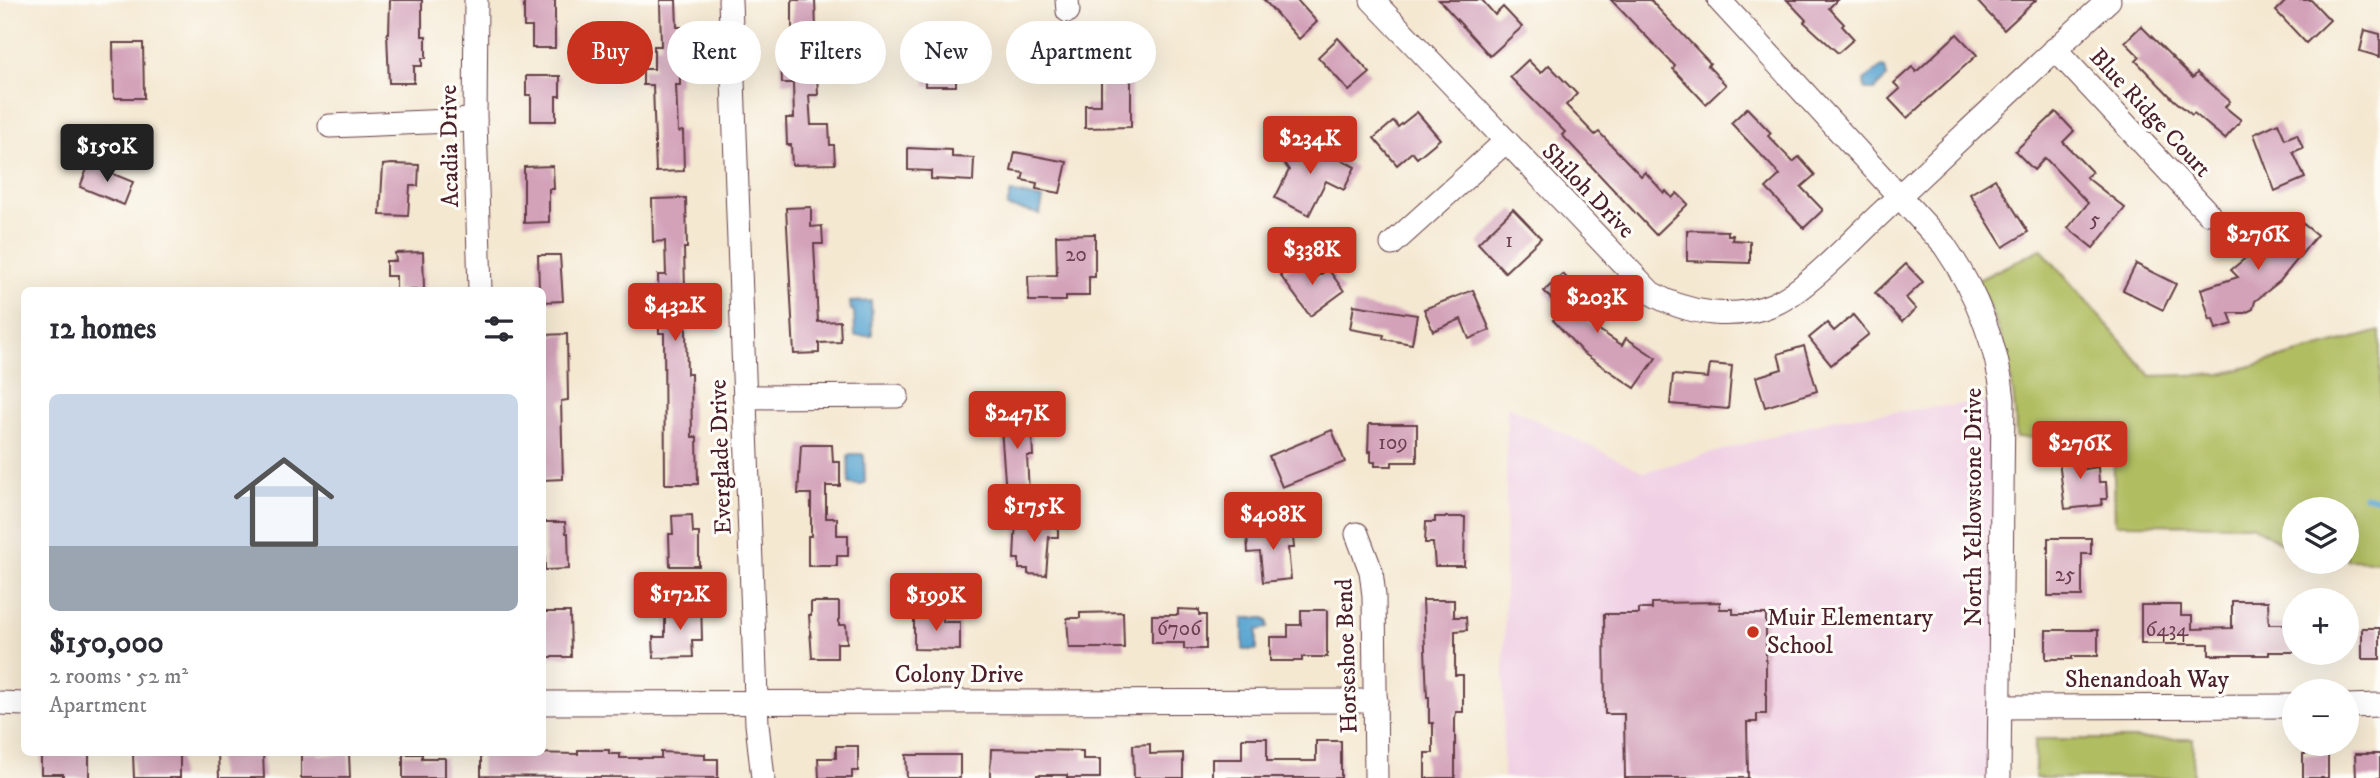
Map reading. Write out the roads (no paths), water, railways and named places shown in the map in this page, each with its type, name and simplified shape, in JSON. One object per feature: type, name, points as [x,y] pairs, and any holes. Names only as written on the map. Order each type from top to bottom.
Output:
[{"type":"street","name":"Acadia Drive","points":[[477,0],[475,120],[480,287]]},
{"type":"street","name":"Everglade Drive","points":[[730,0],[757,702],[763,778]]},
{"type":"street","name":"Shiloh Drive","points":[[1372,0],[1651,293],[1689,310],[1737,313],[1772,305],[1788,297],[2109,0]]},
{"type":"street","name":"North Yellowstone Drive","points":[[1723,1],[1944,245],[1957,264],[1981,313],[2001,378],[2003,464],[1999,778]]},
{"type":"street","name":"Blue Ridge Court","points":[[2055,49],[2208,213]]},
{"type":"street","points":[[330,126],[475,120]]},
{"type":"street","points":[[1392,244],[1505,142]]},
{"type":"street","points":[[745,397],[897,396]]},
{"type":"street","name":"Horseshoe Bend","points":[[1357,534],[1373,584],[1376,778]]},
{"type":"street","name":"Colony Drive","points":[[546,702],[1376,701]]},
{"type":"street","points":[[0,703],[21,704]]},
{"type":"street","points":[[2359,706],[2380,705]]},
{"type":"street","name":"Shenandoah Way","points":[[2000,707],[2282,706]]},
{"type":"water","points":[[1882,67],[1885,68],[1887,77],[1874,90],[1865,90],[1864,80]]},
{"type":"water","points":[[1011,192],[1043,199],[1040,214],[1007,207]]},
{"type":"water","points":[[871,301],[872,336],[855,336],[854,311],[851,310],[850,302]]},
{"type":"water","points":[[850,454],[864,456],[865,482],[862,485],[849,484]]},
{"type":"water","points":[[1243,618],[1265,618],[1268,621],[1268,628],[1257,630],[1257,650],[1243,650]]},
{"type":"waterway","points":[[2365,496],[2380,499]]},
{"type":"place","name":"Muir Elementary School","points":[[1753,632]]}]
